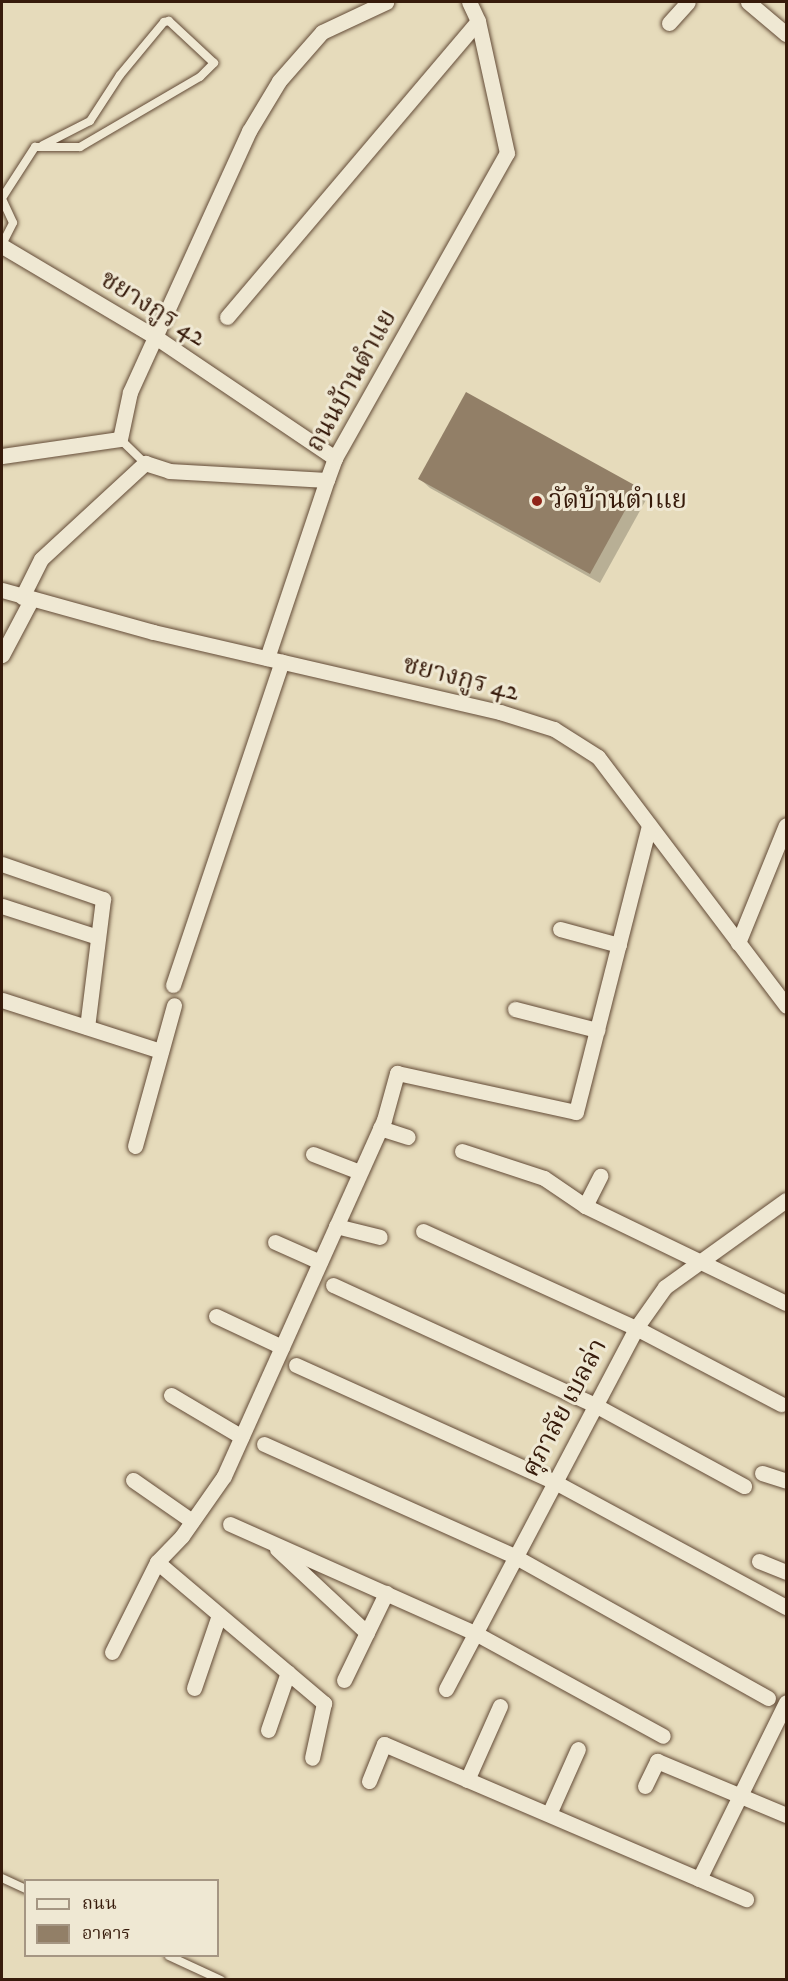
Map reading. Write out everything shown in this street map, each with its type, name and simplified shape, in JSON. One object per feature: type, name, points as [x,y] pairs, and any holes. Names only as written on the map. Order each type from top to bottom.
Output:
[{"type":"street","points":[[2,456],[120,439],[130,392],[157,338],[249,131],[279,81],[322,32],[386,2]]},
{"type":"street","name":"ถนนบ้านตำแย","points":[[145,463],[170,471],[327,480],[336,458],[507,153],[478,21],[470,2]]},
{"type":"street","points":[[669,23],[688,2]]},
{"type":"street","points":[[747,2],[786,34]]},
{"type":"street","points":[[226,317],[478,21]]},
{"type":"street","name":"ชยางกูร 42","points":[[2,245],[157,338],[336,458]]},
{"type":"street","points":[[2,656],[26,614],[26,598],[41,559],[145,463]]},
{"type":"street","points":[[173,986],[327,480]]},
{"type":"street","name":"ชยางกูร 42","points":[[2,590],[274,660],[500,712],[554,729],[598,757],[786,1006]]},
{"type":"street","points":[[112,1652],[157,1562],[192,1521],[224,1476],[380,1128],[397,1073],[576,1112],[649,825]]},
{"type":"street","points":[[738,943],[786,825]]},
{"type":"street","points":[[2,864],[103,899],[87,1027]]},
{"type":"street","points":[[2,906],[98,937]]},
{"type":"street","points":[[560,928],[619,945]]},
{"type":"street","points":[[2,1000],[161,1051]]},
{"type":"street","points":[[135,1146],[174,1005]]},
{"type":"street","points":[[515,1009],[597,1030]]},
{"type":"street","points":[[380,1128],[408,1137]]},
{"type":"street","points":[[462,1151],[544,1178],[585,1206],[702,1260],[786,1303]]},
{"type":"street","points":[[313,1154],[360,1172]]},
{"type":"street","points":[[585,1206],[600,1176]]},
{"type":"street","name":"ศุภาลัย เบลล่า","points":[[446,1689],[593,1404],[636,1328],[665,1287],[786,1200]]},
{"type":"street","points":[[336,1226],[380,1237]]},
{"type":"street","points":[[423,1231],[636,1328],[781,1404]]},
{"type":"street","points":[[275,1242],[320,1262]]},
{"type":"street","points":[[333,1285],[593,1404],[744,1486]]},
{"type":"street","points":[[216,1316],[282,1347]]},
{"type":"street","points":[[296,1365],[553,1481],[786,1607]]},
{"type":"street","points":[[171,1395],[242,1437]]},
{"type":"street","points":[[264,1444],[514,1556],[768,1698]]},
{"type":"street","points":[[762,1473],[786,1481]]},
{"type":"street","points":[[133,1480],[192,1521]]},
{"type":"street","points":[[230,1524],[475,1633],[663,1736]]},
{"type":"street","points":[[267,1540],[367,1633]]},
{"type":"street","points":[[759,1561],[786,1572]]},
{"type":"street","points":[[157,1562],[324,1702],[312,1758]]},
{"type":"street","points":[[344,1680],[386,1593]]},
{"type":"street","points":[[194,1688],[219,1614]]},
{"type":"street","points":[[268,1730],[288,1672]]},
{"type":"street","points":[[699,1879],[786,1702]]},
{"type":"street","points":[[467,1780],[500,1706]]},
{"type":"street","points":[[369,1781],[384,1744],[746,1899]]},
{"type":"street","points":[[549,1814],[578,1749]]},
{"type":"street","points":[[645,1786],[657,1761],[786,1815]]},
{"type":"lane","points":[[2,245],[13,223],[2,198],[29,151],[90,121],[120,75],[164,22],[174,25],[214,63],[200,77],[80,147],[43,145]]},
{"type":"lane","points":[[120,439],[145,463]]},
{"type":"lane","points":[[2,1878],[24,1888]]},
{"type":"lane","points":[[172,1957],[221,1980]]},
{"type":"building","points":[[466,392],[638,487],[590,574],[418,479]]},
{"type":"place","name":"วัดบ้านตำแย","points":[[537,501]]}]
